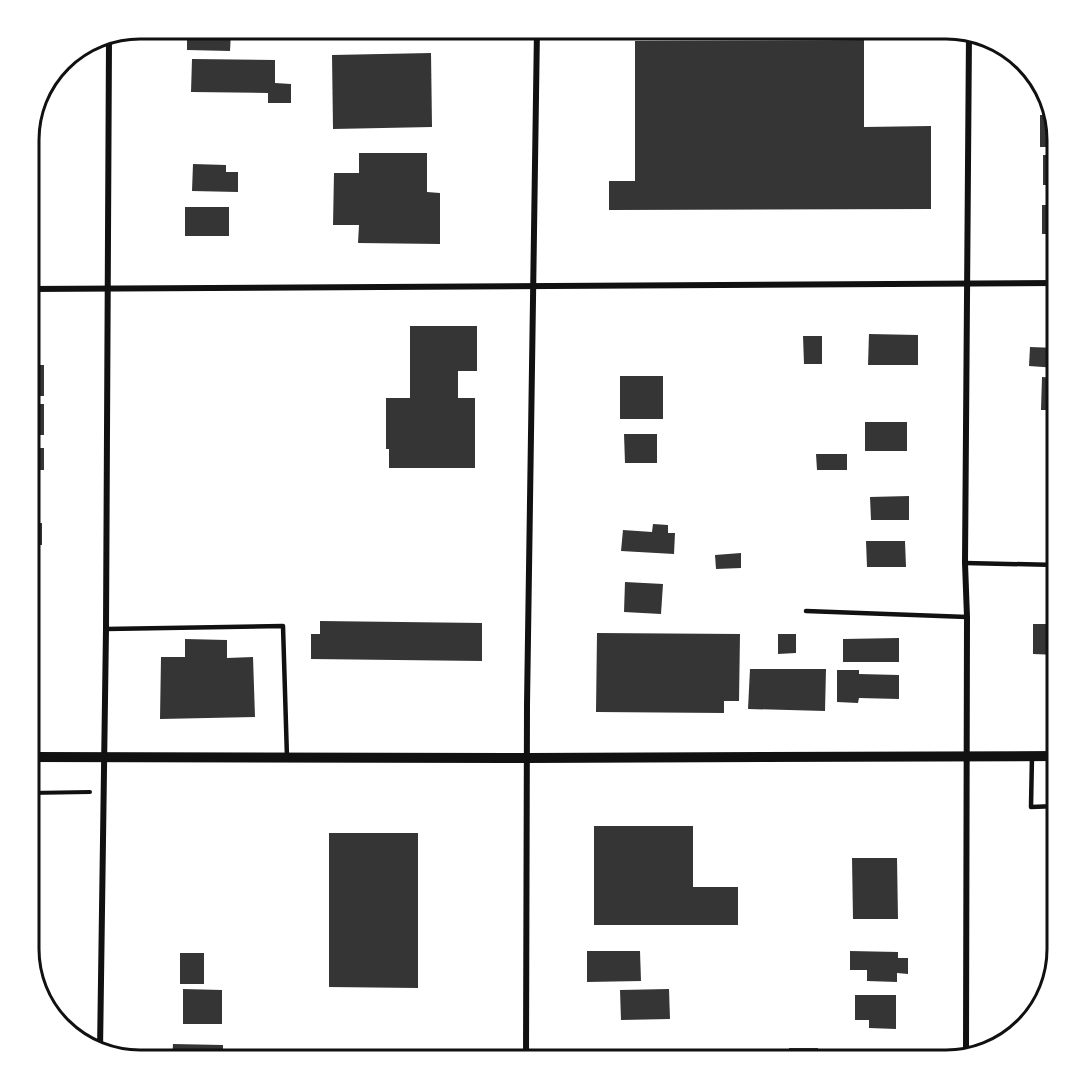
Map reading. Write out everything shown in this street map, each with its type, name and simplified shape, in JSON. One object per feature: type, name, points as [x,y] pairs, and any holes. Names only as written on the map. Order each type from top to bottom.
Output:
[{"type":"street","points":[[526,1050],[527,758],[537,39]]},
{"type":"street","points":[[966,1048],[967,617],[965,563],[969,42]]},
{"type":"street","points":[[100,1042],[106,629],[109,44]]},
{"type":"street","points":[[39,289],[1047,283]]},
{"type":"street","points":[[39,757],[1047,756]]},
{"type":"lane","points":[[965,563],[1047,565]]},
{"type":"lane","points":[[806,611],[967,617]]},
{"type":"lane","points":[[106,629],[283,626],[287,758]]},
{"type":"lane","points":[[1032,756],[1031,807],[1047,806]]},
{"type":"path","points":[[39,793],[103,792]]},
{"type":"building","points":[[187,39],[231,39],[230,51],[187,50]]},
{"type":"building","points":[[864,40],[864,127],[931,126],[931,209],[609,210],[609,181],[635,181],[635,41]]},
{"type":"building","points":[[431,53],[432,127],[333,129],[332,55]]},
{"type":"building","points":[[192,59],[275,60],[275,83],[291,84],[291,103],[268,103],[268,93],[191,92]]},
{"type":"building","points":[[1040,115],[1043,115],[1047,147],[1040,147]]},
{"type":"building","points":[[359,153],[427,153],[427,192],[440,193],[440,244],[358,243],[359,225],[333,225],[334,173],[359,173]]},
{"type":"building","points":[[1043,155],[1047,155],[1047,185],[1043,185]]},
{"type":"building","points":[[193,164],[226,165],[226,172],[238,172],[238,192],[192,191]]},
{"type":"building","points":[[1042,205],[1047,205],[1047,234],[1042,234]]},
{"type":"building","points":[[185,207],[229,207],[229,236],[185,236]]},
{"type":"building","points":[[410,326],[477,326],[477,371],[458,371],[458,398],[475,398],[475,468],[389,468],[389,449],[386,449],[386,398],[410,398]]},
{"type":"building","points":[[869,334],[918,335],[918,365],[868,365]]},
{"type":"building","points":[[803,336],[822,336],[822,364],[804,364]]},
{"type":"building","points":[[1030,347],[1047,348],[1047,367],[1029,366]]},
{"type":"building","points":[[39,365],[44,365],[44,396],[39,396]]},
{"type":"building","points":[[620,376],[663,376],[663,419],[620,419]]},
{"type":"building","points":[[1042,377],[1047,377],[1047,410],[1041,410]]},
{"type":"building","points":[[39,404],[44,404],[44,435],[39,435]]},
{"type":"building","points":[[865,422],[907,422],[907,451],[865,451]]},
{"type":"building","points":[[624,434],[657,434],[657,463],[625,463]]},
{"type":"building","points":[[39,448],[44,448],[44,470],[39,470]]},
{"type":"building","points":[[816,454],[847,454],[847,470],[817,470]]},
{"type":"building","points":[[909,496],[909,520],[871,520],[870,497]]},
{"type":"building","points":[[39,523],[42,523],[42,545],[39,545]]},
{"type":"building","points":[[653,524],[668,525],[668,533],[675,533],[674,554],[621,551],[623,530],[652,532]]},
{"type":"building","points":[[866,541],[905,541],[906,567],[867,567]]},
{"type":"building","points":[[741,553],[741,568],[716,569],[715,555]]},
{"type":"building","points":[[625,582],[663,584],[661,614],[624,612]]},
{"type":"building","points":[[320,621],[482,623],[482,661],[311,659],[311,634],[320,634]]},
{"type":"building","points":[[1033,624],[1047,624],[1047,655],[1033,654]]},
{"type":"building","points":[[597,633],[740,634],[739,701],[724,701],[724,713],[596,712]]},
{"type":"building","points":[[778,634],[796,634],[796,653],[778,654]]},
{"type":"building","points":[[899,638],[899,662],[843,662],[843,639]]},
{"type":"building","points":[[185,639],[227,640],[227,658],[253,657],[255,717],[160,719],[161,657],[185,657]]},
{"type":"building","points":[[750,669],[826,669],[825,711],[748,709]]},
{"type":"building","points":[[837,670],[859,670],[859,674],[899,675],[899,699],[859,698],[858,703],[837,702]]},
{"type":"building","points":[[594,826],[693,826],[693,887],[738,887],[738,925],[594,925]]},
{"type":"building","points":[[329,833],[418,833],[418,988],[329,987]]},
{"type":"building","points":[[852,858],[897,858],[898,919],[853,919]]},
{"type":"building","points":[[587,951],[640,951],[641,981],[587,982]]},
{"type":"building","points":[[850,951],[898,952],[898,958],[908,958],[908,974],[897,973],[897,982],[867,981],[867,970],[850,970]]},
{"type":"building","points":[[180,953],[204,953],[204,984],[180,984]]},
{"type":"building","points":[[183,989],[222,990],[222,1024],[183,1024]]},
{"type":"building","points":[[669,989],[670,1019],[621,1020],[620,990]]},
{"type":"building","points":[[855,995],[896,995],[896,1029],[869,1028],[869,1020],[855,1020]]},
{"type":"building","points":[[173,1044],[223,1045],[223,1050],[173,1050]]},
{"type":"building","points":[[789,1048],[818,1048],[818,1050],[789,1050]]}]
